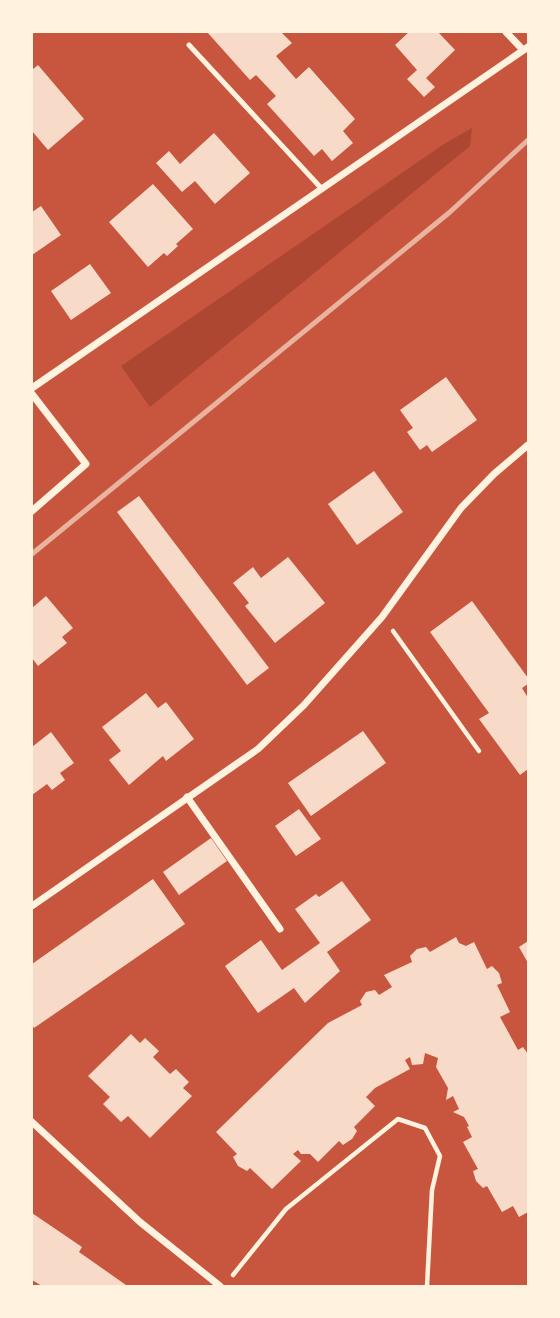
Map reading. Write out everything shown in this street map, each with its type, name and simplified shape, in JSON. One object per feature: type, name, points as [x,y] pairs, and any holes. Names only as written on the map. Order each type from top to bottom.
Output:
[{"type":"street","points":[[32,511],[86,464],[32,391],[526,48],[506,32]]},
{"type":"street","points":[[32,905],[258,749],[304,705],[382,617],[461,508],[494,474],[528,445]]},
{"type":"street","points":[[187,797],[280,929]]},
{"type":"street","points":[[32,1122],[140,1222],[220,1286]]},
{"type":"lane","points":[[189,44],[322,188]]},
{"type":"path","points":[[382,617],[479,751]]},
{"type":"path","points":[[231,1277],[286,1209],[398,1119],[425,1128],[440,1156],[432,1190],[427,1286]]},
{"type":"shaded area","points":[[472,128],[470,146],[150,407],[121,366],[444,144]]},
{"type":"building","points":[[207,32],[281,32],[292,43],[276,56],[296,79],[309,67],[355,119],[343,131],[353,143],[332,161],[322,149],[314,156],[267,104],[276,96],[256,75],[250,80]]},
{"type":"building","points":[[409,32],[438,32],[455,50],[426,78],[435,87],[424,97],[407,79],[417,70],[395,45]]},
{"type":"building","points":[[38,65],[84,119],[48,150],[32,131],[32,70]]},
{"type":"building","points":[[214,133],[250,173],[215,204],[195,181],[182,192],[156,163],[169,151],[180,164]]},
{"type":"building","points":[[153,184],[193,229],[167,256],[164,253],[148,267],[109,222]]},
{"type":"building","points":[[41,206],[61,235],[32,255],[32,212]]},
{"type":"building","points":[[90,264],[111,293],[71,320],[51,291]]},
{"type":"building","points":[[446,377],[477,420],[432,452],[427,445],[420,450],[407,432],[413,428],[400,410]]},
{"type":"building","points":[[374,471],[403,512],[357,545],[328,504]]},
{"type":"building","points":[[139,496],[269,668],[247,685],[117,512]]},
{"type":"building","points":[[288,557],[325,603],[275,643],[245,606],[249,603],[233,583],[253,567],[261,578]]},
{"type":"building","points":[[46,596],[73,628],[62,637],[67,643],[38,666],[32,658],[32,608]]},
{"type":"building","points":[[472,601],[528,678],[528,684],[522,688],[528,698],[528,769],[520,775],[479,719],[489,713],[430,632]]},
{"type":"building","points":[[146,693],[158,708],[166,702],[194,739],[166,761],[163,756],[129,785],[109,760],[121,751],[102,727]]},
{"type":"building","points":[[363,731],[386,763],[311,816],[288,783]]},
{"type":"building","points":[[51,732],[74,763],[60,773],[65,780],[52,790],[47,784],[32,795],[32,747]]},
{"type":"building","points":[[299,809],[321,839],[296,856],[275,826]]},
{"type":"building","points":[[211,838],[227,861],[179,895],[163,872]]},
{"type":"building","points":[[153,879],[185,924],[34,1028],[32,964]]},
{"type":"building","points":[[342,881],[371,920],[327,952],[340,971],[305,1003],[294,988],[258,1013],[225,966],[261,940],[282,970],[320,943],[295,909],[316,894],[319,897]]},
{"type":"building","points":[[456,937],[459,943],[466,946],[474,942],[487,969],[492,966],[499,973],[502,983],[497,985],[510,1012],[500,1017],[518,1050],[523,1047],[528,1054],[528,1212],[519,1217],[513,1206],[502,1212],[487,1186],[483,1188],[476,1181],[473,1171],[478,1169],[463,1142],[472,1137],[467,1127],[469,1126],[464,1117],[453,1112],[459,1109],[453,1096],[446,1100],[448,1088],[436,1067],[438,1058],[425,1053],[423,1064],[412,1065],[410,1057],[405,1060],[410,1069],[375,1088],[366,1097],[375,1106],[354,1127],[357,1131],[352,1139],[343,1145],[339,1141],[318,1162],[310,1154],[301,1154],[298,1150],[293,1154],[301,1161],[272,1189],[250,1168],[247,1171],[238,1166],[233,1157],[237,1154],[216,1132],[328,1023],[362,1005],[360,1001],[366,992],[375,990],[379,995],[392,987],[384,975],[412,962],[410,956],[417,949],[426,947],[430,952]]},
{"type":"building","points":[[528,941],[528,963],[519,947]]},
{"type":"building","points":[[131,1034],[140,1043],[145,1038],[159,1051],[153,1057],[170,1074],[176,1069],[189,1082],[183,1088],[192,1096],[150,1138],[128,1116],[121,1122],[103,1104],[110,1097],[88,1076]]},
{"type":"building","points":[[32,1213],[82,1247],[79,1252],[126,1285],[42,1286],[32,1280]]},
{"type":"railway","points":[[32,554],[450,212],[528,140]]}]
